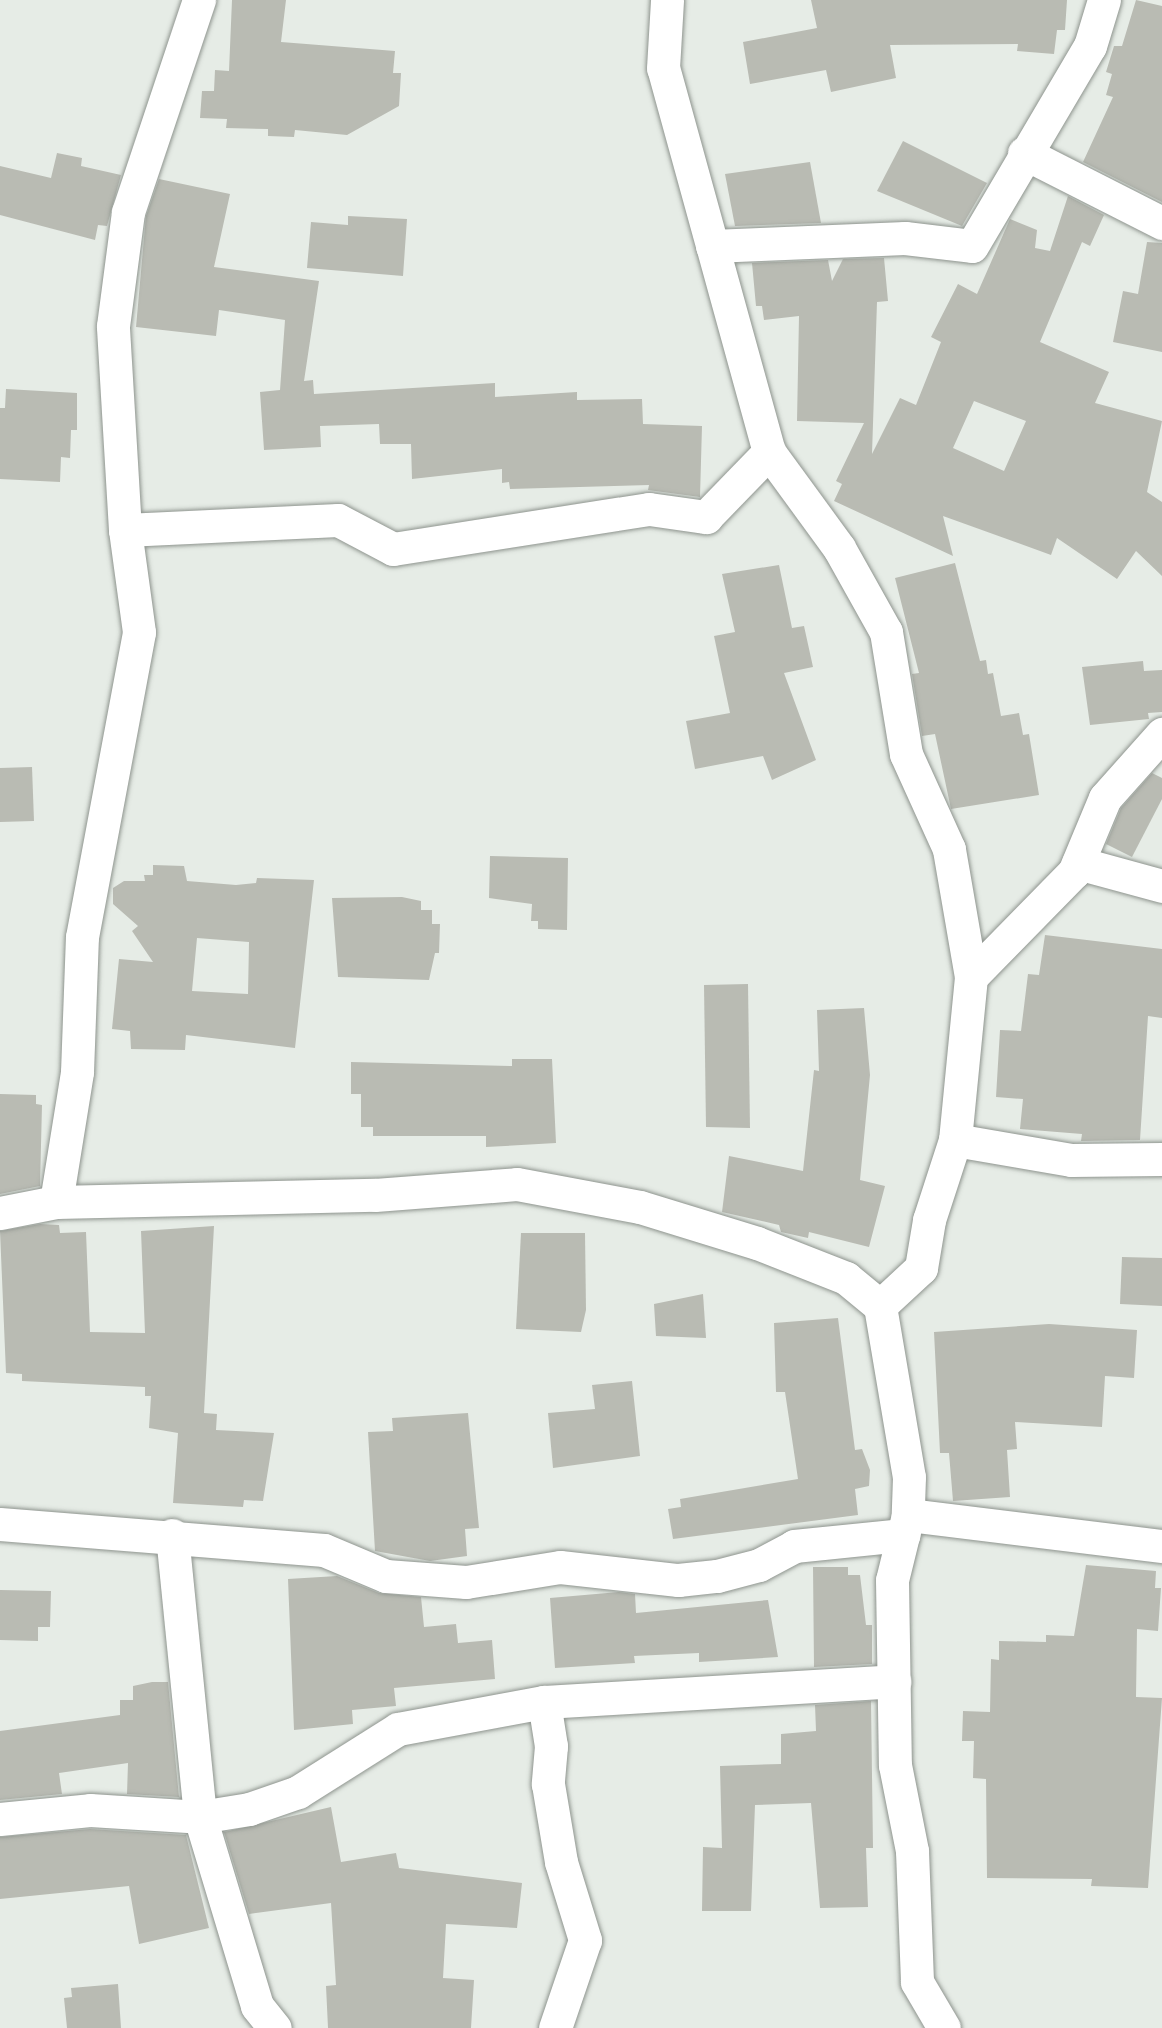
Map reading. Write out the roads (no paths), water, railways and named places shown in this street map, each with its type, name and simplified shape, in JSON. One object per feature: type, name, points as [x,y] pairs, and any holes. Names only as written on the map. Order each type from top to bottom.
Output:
[{"type":"street","points":[[56,1202],[77,1072],[82,937],[139,632],[125,530],[113,326],[128,212],[200,0]]},
{"type":"street","points":[[667,0],[663,68],[769,452],[839,548],[886,632],[906,754],[949,849],[971,977],[955,1140],[929,1220],[921,1268],[880,1306]]},
{"type":"street","points":[[712,246],[905,238],[972,246],[1024,153],[1090,46],[1104,0]]},
{"type":"street","points":[[1024,153],[1162,223]]},
{"type":"street","points":[[125,530],[338,520],[393,549],[649,509],[706,517],[769,452]]},
{"type":"street","points":[[971,977],[1078,863],[1105,798],[1162,734]]},
{"type":"street","points":[[1078,863],[1162,886]]},
{"type":"street","points":[[955,1140],[1071,1160],[1162,1159]]},
{"type":"street","points":[[0,1213],[56,1202],[375,1195],[517,1184],[640,1207],[757,1243],[846,1278],[880,1306],[909,1477],[906,1525],[892,1580],[895,1765],[912,1851],[917,1982],[944,2028]]},
{"type":"street","points":[[0,1524],[172,1535],[324,1550],[386,1576],[466,1582],[560,1567],[678,1580],[717,1576],[759,1565],[794,1546],[906,1525],[1162,1546]]},
{"type":"street","points":[[172,1535],[200,1817],[257,2006],[275,2028]]},
{"type":"street","points":[[0,1819],[90,1810],[200,1817],[298,1792],[398,1729],[544,1702],[894,1681]]},
{"type":"street","points":[[544,1702],[551,1746],[548,1784],[561,1862],[585,1940],[555,2028]]}]
